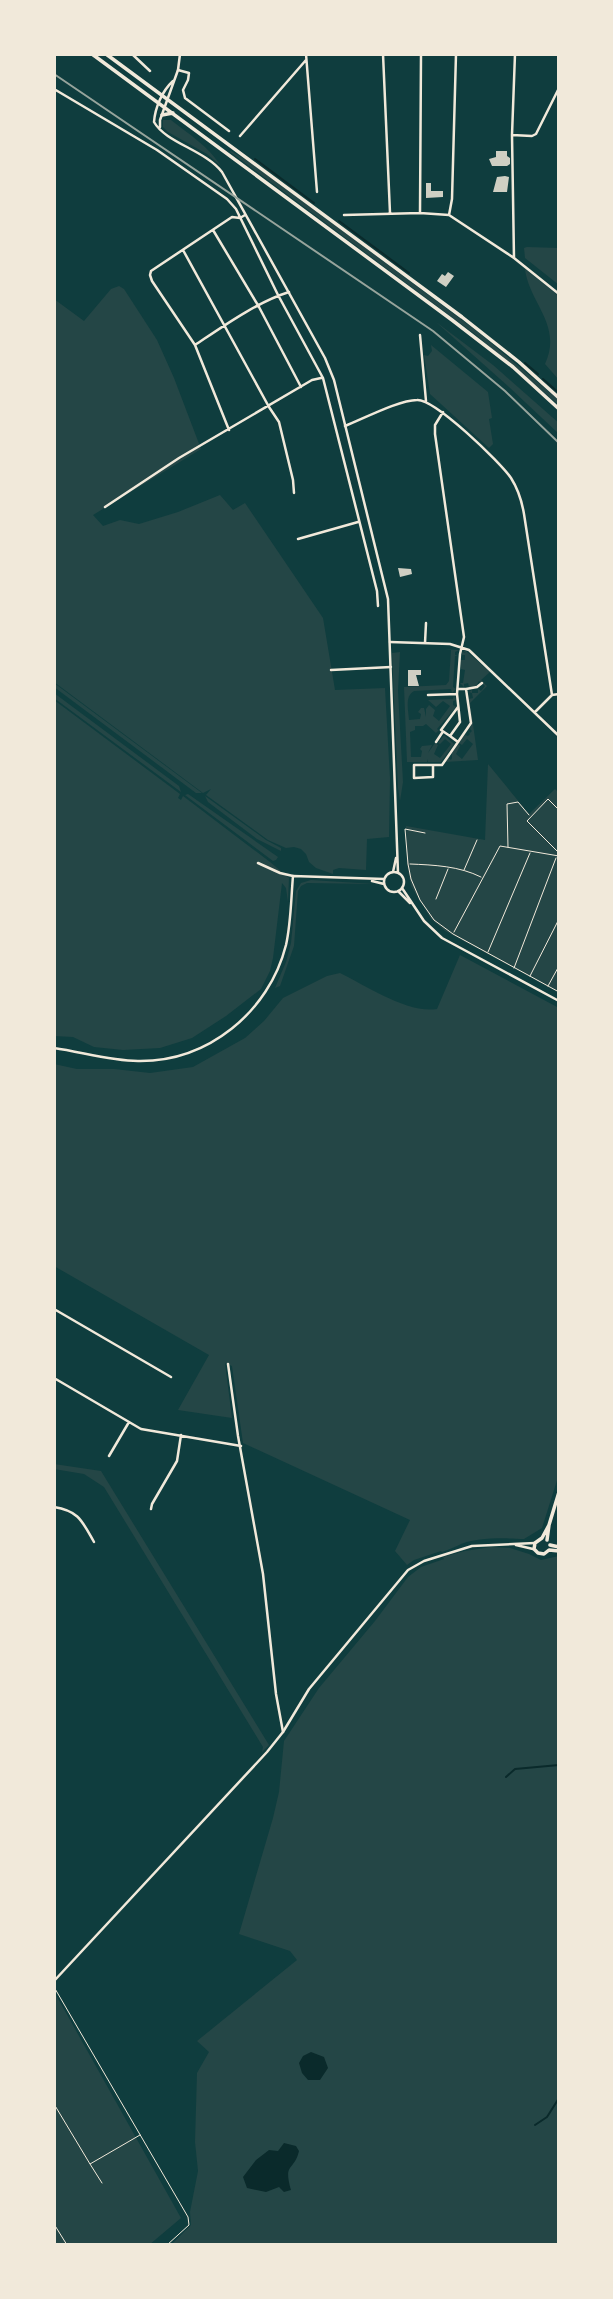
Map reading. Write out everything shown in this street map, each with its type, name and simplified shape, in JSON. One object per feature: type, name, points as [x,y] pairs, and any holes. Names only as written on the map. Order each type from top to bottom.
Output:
[{"type":"main road","points":[[92,54],[486,346],[559,409]]},
{"type":"main road","points":[[106,54],[462,317],[559,398]]},
{"type":"main road","points":[[162,115],[173,113]]},
{"type":"main road","points":[[559,1492],[544,1539],[535,1543],[534,1549],[541,1554],[549,1548],[559,1549]]},
{"type":"main road","points":[[544,1539],[549,1548]]},
{"type":"street","points":[[132,54],[150,71]]},
{"type":"street","points":[[161,130],[160,122],[178,69],[180,54]]},
{"type":"street","points":[[306,54],[317,192]]},
{"type":"street","points":[[383,54],[390,213]]},
{"type":"street","points":[[420,213],[421,54]]},
{"type":"street","points":[[449,215],[452,200],[456,54]]},
{"type":"street","points":[[514,258],[512,135],[515,54]]},
{"type":"street","points":[[240,136],[306,60]]},
{"type":"street","points":[[178,69],[188,73],[183,90],[186,98],[229,131]]},
{"type":"street","points":[[173,81],[159,103],[154,120],[161,130],[212,161],[222,172],[330,369],[386,592],[398,873],[404,880],[398,891],[389,891],[384,881]]},
{"type":"street","points":[[512,135],[536,134],[559,88]]},
{"type":"street","points":[[54,89],[157,150],[227,199],[240,218],[323,378],[377,591],[378,606]]},
{"type":"street","points":[[229,429],[195,345],[152,281],[151,271],[232,217],[240,218],[245,215]]},
{"type":"street","points":[[344,215],[449,215],[514,258],[559,294]]},
{"type":"street","points":[[213,230],[301,387]]},
{"type":"street","points":[[183,250],[279,422],[294,493]]},
{"type":"street","points":[[195,345],[278,295],[289,292]]},
{"type":"street","points":[[420,335],[426,401]]},
{"type":"street","points":[[106,507],[179,458],[312,380],[323,378]]},
{"type":"street","points":[[345,426],[411,400],[426,401],[443,412],[499,465],[517,489],[524,514],[552,695]]},
{"type":"street","points":[[443,412],[435,428],[464,637],[457,694],[460,722],[450,736]]},
{"type":"street","points":[[298,539],[360,521]]},
{"type":"street","points":[[425,642],[426,623]]},
{"type":"street","points":[[390,642],[425,642],[462,647],[476,655],[559,736]]},
{"type":"street","points":[[331,670],[391,667]]},
{"type":"street","points":[[458,689],[477,687],[482,682]]},
{"type":"street","points":[[433,765],[433,777],[414,778],[414,765],[433,765],[442,765],[471,723],[466,689]]},
{"type":"street","points":[[428,695],[457,694]]},
{"type":"street","points":[[535,712],[552,695],[559,694]]},
{"type":"street","points":[[436,742],[443,732],[441,730],[459,706]]},
{"type":"street","points":[[443,732],[458,742]]},
{"type":"street","points":[[393,872],[397,855]]},
{"type":"street","points":[[258,863],[293,876],[384,881]]},
{"type":"street","points":[[384,881],[388,874],[398,873]]},
{"type":"street","points":[[54,1048],[137,1061],[183,1055],[204,1046],[237,1025],[262,997],[278,970],[289,933],[293,876]]},
{"type":"street","points":[[402,888],[412,906]]},
{"type":"street","points":[[398,891],[434,932],[559,1001]]},
{"type":"street","points":[[54,1309],[171,1377]]},
{"type":"street","points":[[228,1364],[263,1574],[276,1694],[283,1732]]},
{"type":"street","points":[[54,1378],[141,1429],[241,1446]]},
{"type":"street","points":[[109,1457],[130,1422]]},
{"type":"street","points":[[151,1509],[177,1461],[181,1435]]},
{"type":"street","points":[[54,1507],[70,1510],[78,1515],[94,1542]]},
{"type":"street","points":[[54,1981],[248,1773],[283,1732],[315,1681],[411,1567],[472,1546],[535,1543]]},
{"type":"street","points":[[512,1545],[534,1549]]},
{"type":"lane","points":[[54,1987],[189,2222],[185,2230],[167,2245]]},
{"type":"lane","points":[[54,2104],[102,2183]]},
{"type":"lane","points":[[90,2164],[140,2135]]},
{"type":"lane","points":[[54,2224],[67,2245]]},
{"type":"path","points":[[558,855],[527,821],[548,799],[559,810]]},
{"type":"path","points":[[508,847],[507,804],[518,802],[530,817]]},
{"type":"path","points":[[425,833],[405,829],[408,864],[415,889],[428,913],[439,925],[453,934],[559,992]]},
{"type":"path","points":[[464,870],[477,840]]},
{"type":"path","points":[[453,934],[500,846],[558,855]]},
{"type":"path","points":[[487,953],[531,851]]},
{"type":"path","points":[[514,968],[558,855]]},
{"type":"path","points":[[408,864],[449,867],[483,878]]},
{"type":"path","points":[[436,899],[449,867]]},
{"type":"path","points":[[530,976],[559,919]]},
{"type":"path","points":[[548,986],[559,966]]},
{"type":"shaded area","points":[[163,120],[171,120],[192,136],[221,166],[207,154],[168,132],[163,127]]},
{"type":"shaded area","points":[[231,151],[250,162],[478,332],[559,400],[559,405],[476,335]]},
{"type":"shaded area","points":[[524,248],[559,248],[559,285],[525,258]]},
{"type":"shaded area","points":[[525,269],[559,296],[559,380],[545,364],[549,350],[548,326],[532,293]]},
{"type":"shaded area","points":[[119,286],[124,289],[157,340],[201,449],[93,515],[103,526],[120,520],[139,524],[220,495],[233,510],[245,503],[323,618],[335,690],[385,688],[390,779],[389,837],[367,839],[366,870],[339,868],[333,870],[333,874],[316,868],[301,849],[286,848],[268,840],[206,795],[211,789],[203,793],[54,682],[54,299],[84,321],[111,289]]},
{"type":"shaded area","points":[[436,322],[493,365],[559,423],[559,434],[509,387]]},
{"type":"shaded area","points":[[431,345],[488,392],[493,444],[489,448],[430,394],[424,355],[428,356],[432,351]]},
{"type":"shaded area","points":[[443,649],[459,650],[455,652],[455,655],[458,655],[455,656],[453,687],[456,689],[452,693],[451,689],[414,691],[408,699],[409,720],[420,719],[421,714],[418,712],[421,708],[424,708],[426,717],[429,705],[435,710],[433,716],[439,721],[450,706],[443,701],[436,707],[428,700],[453,699],[454,696],[456,700],[453,705],[456,707],[437,729],[440,732],[436,733],[426,724],[415,726],[415,730],[410,732],[411,757],[421,757],[422,746],[432,745],[428,753],[435,743],[438,745],[434,754],[440,758],[451,744],[445,739],[438,743],[444,735],[454,744],[441,762],[428,762],[427,759],[427,762],[407,762],[404,687],[446,685],[449,681],[451,650]]},
{"type":"shaded area","points":[[465,650],[490,672],[481,680],[487,686],[470,703],[478,760],[445,762],[448,758],[451,760],[458,744],[460,746],[456,754],[462,759],[473,744],[467,739],[462,745],[459,743],[465,735],[470,734],[468,731],[472,731],[469,699],[473,698],[472,693],[478,693],[478,689],[481,691],[485,686],[479,681],[476,686],[469,687],[468,683],[464,684],[464,687],[460,683],[463,683],[465,670],[461,669],[461,660],[465,660],[462,652],[466,653],[463,651]]},
{"type":"shaded area","points":[[400,652],[398,691],[403,782],[400,801],[392,653]]},
{"type":"shaded area","points":[[54,683],[202,793],[196,793],[54,687]]},
{"type":"shaded area","points":[[54,693],[179,786],[181,792],[54,698]]},
{"type":"shaded area","points":[[54,700],[180,794],[178,798],[181,800],[183,796],[289,878],[288,902],[286,888],[282,883],[273,958],[261,989],[192,1038],[160,1048],[123,1050],[94,1047],[73,1037],[54,1036]]},
{"type":"shaded area","points":[[488,764],[529,814],[555,789],[559,793],[559,993],[445,931],[431,919],[411,886],[407,864],[406,826],[485,840]]},
{"type":"shaded area","points":[[188,794],[278,857],[276,860],[273,861],[185,795]]},
{"type":"shaded area","points":[[205,796],[281,848],[281,851],[257,839],[208,802]]},
{"type":"shaded area","points":[[311,880],[374,884],[307,883],[301,886],[298,891],[294,946],[280,986],[275,988],[291,943],[296,891],[301,883]]},
{"type":"shaded area","points":[[460,955],[559,1008],[559,1474],[542,1528],[524,1539],[472,1541],[414,1560],[407,1565],[395,1551],[410,1520],[243,1443],[232,1366],[225,1363],[232,1418],[178,1410],[209,1355],[54,1266],[54,1064],[77,1069],[150,1073],[193,1067],[245,1038],[283,998],[327,976],[340,973],[400,1003],[437,1009]]},
{"type":"shaded area","points":[[54,1464],[101,1471],[269,1745],[262,1752],[263,1747],[104,1487],[84,1474],[54,1469]]},
{"type":"shaded area","points":[[491,1547],[510,1548],[541,1560],[559,1556],[559,2245],[171,2245],[191,2225],[190,2212],[198,2171],[195,2142],[197,2073],[209,2052],[197,2041],[297,1960],[290,1951],[239,1934],[273,1818],[279,1792],[284,1741],[319,1688],[408,1577],[421,1567],[444,1559],[443,1557]]},
{"type":"shaded area","points":[[56,1995],[181,2218],[149,2245],[54,2245]]},
{"type":"shaded area","points":[[311,2052],[324,2057],[328,2068],[320,2080],[308,2080],[302,2073],[299,2063],[303,2056]]},
{"type":"shaded area","points":[[284,2143],[296,2146],[299,2151],[288,2175],[291,2190],[284,2192],[279,2187],[266,2192],[247,2188],[243,2177],[256,2160],[269,2150],[278,2151]]},
{"type":"building","points":[[496,151],[507,151],[510,164],[492,166],[489,159],[496,157]]},
{"type":"building","points":[[497,177],[509,177],[507,192],[493,192]]},
{"type":"building","points":[[426,183],[431,183],[431,191],[443,191],[443,197],[426,198]]},
{"type":"building","points":[[448,272],[454,276],[446,287],[437,281],[442,274],[445,276]]},
{"type":"building","points":[[398,568],[411,569],[412,574],[400,577]]},
{"type":"building","points":[[408,670],[421,670],[421,675],[416,675],[419,686],[408,686]]},
{"type":"waterway","points":[[255,159],[314,203]]},
{"type":"waterway","points":[[339,221],[409,273]]},
{"type":"waterway","points":[[525,363],[538,374]]},
{"type":"waterway","points":[[543,379],[559,393]]},
{"type":"waterway","points":[[506,1777],[515,1769],[559,1765]]},
{"type":"waterway","points":[[535,2125],[547,2117],[559,2098]]},
{"type":"railway","points":[[54,74],[433,331],[505,391],[559,443]]}]
